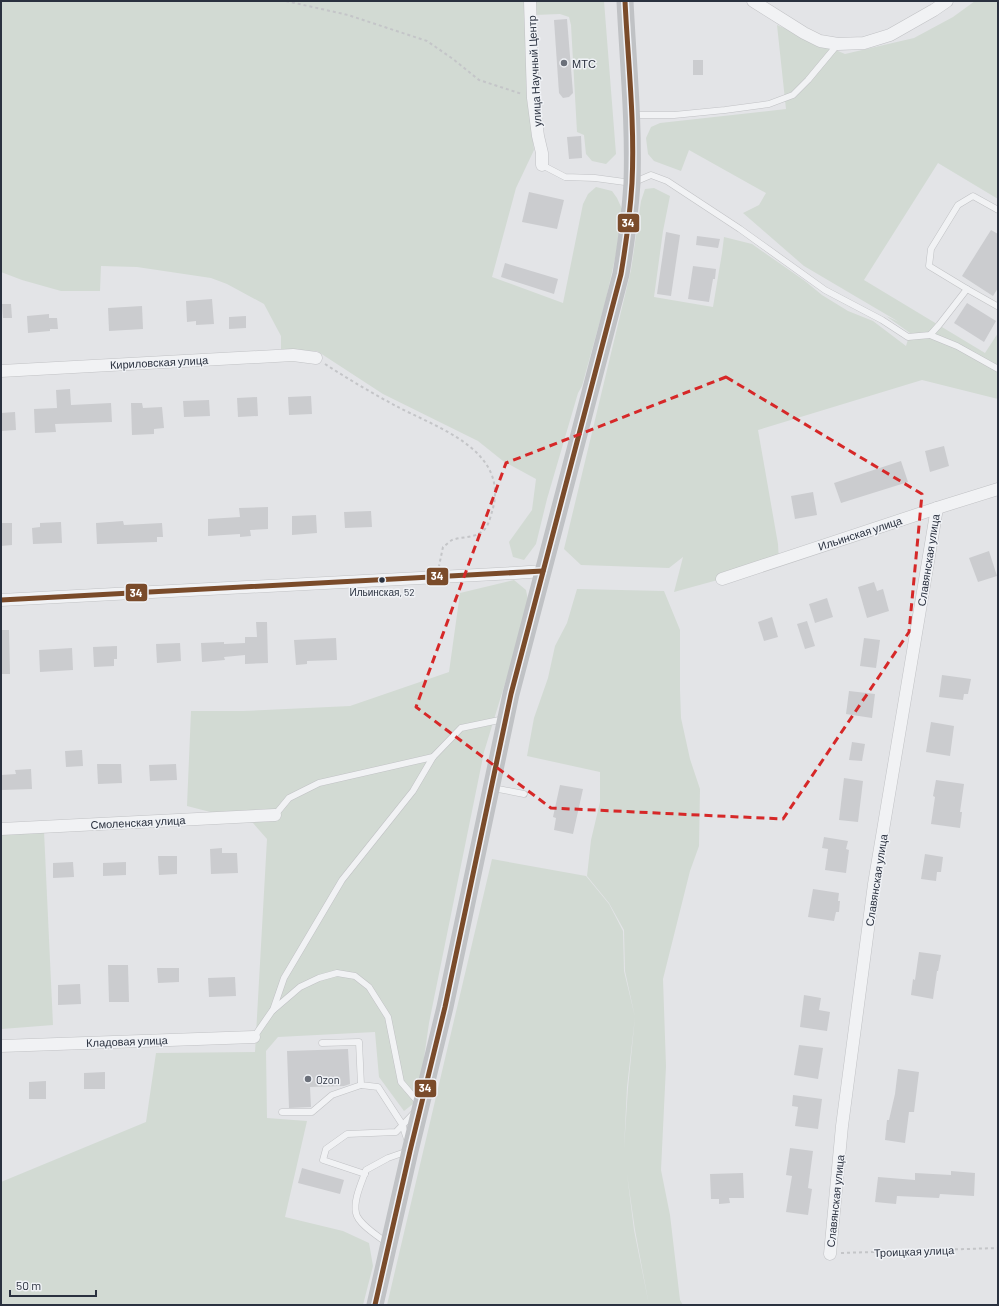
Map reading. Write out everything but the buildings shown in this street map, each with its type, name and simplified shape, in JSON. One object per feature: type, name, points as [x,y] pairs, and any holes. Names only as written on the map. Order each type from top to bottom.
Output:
[{"type":"street","name":"улица Научный Центр","points":[[530,1],[533,98],[538,136],[542,153],[542,165]]},
{"type":"street","points":[[375,1305],[388,1244],[445,1007],[506,718],[621,274],[629,228],[632,183],[627,1]]},
{"type":"street","points":[[753,1],[804,33],[820,41],[838,44],[864,43],[890,35],[947,1]]},
{"type":"street","name":"Кириловская улица","points":[[1,371],[286,356],[316,358]]},
{"type":"street","name":"Ильинская улица","points":[[722,579],[998,489]]},
{"type":"street","name":"Славянская улица","points":[[830,1254],[842,1126],[874,884],[937,508]]},
{"type":"street","points":[[1,600],[543,571]]},
{"type":"street","name":"Смоленская улица","points":[[1,829],[275,815]]},
{"type":"street","name":"Кладовая улица","points":[[1,1046],[254,1037]]},
{"type":"lane","points":[[631,115],[674,115],[725,110],[769,104],[793,96],[838,44]]},
{"type":"lane","points":[[542,165],[566,177],[595,178],[632,183],[651,175],[667,181],[740,229],[825,290],[882,320],[908,337],[930,335],[957,346],[998,369]]},
{"type":"lane","points":[[997,306],[929,266],[931,249],[958,205],[973,196],[998,210]]},
{"type":"lane","points":[[930,335],[967,289]]},
{"type":"lane","points":[[272,1011],[284,978],[342,880],[413,792],[433,757],[461,728],[506,718]]},
{"type":"lane","points":[[275,815],[289,798],[319,783],[433,757]]},
{"type":"lane","points":[[491,788],[524,794]]},
{"type":"lane","points":[[254,1037],[272,1011],[300,987],[319,978],[338,973],[355,976],[369,987],[388,1017],[401,1082],[422,1106],[402,1124],[396,1132],[347,1134],[326,1149],[323,1160],[365,1174]]},
{"type":"lane","points":[[322,1044],[359,1042],[361,1086]]},
{"type":"lane","points":[[282,1112],[312,1112],[332,1095],[361,1086],[378,1088],[402,1124],[410,1151],[388,1158],[366,1170],[357,1196],[356,1213],[365,1227],[388,1244]]},
{"type":"path","points":[[286,1],[348,15],[427,41],[453,59],[479,80],[533,98]]},
{"type":"path","points":[[316,358],[369,392],[454,435],[475,450],[490,469],[495,484],[494,502],[489,520],[484,529],[474,536],[452,540],[443,548],[437,577]]},
{"type":"path","name":"Троицкая улица","points":[[830,1254],[998,1248]]},
{"type":"highlighted area","points":[[726,377],[922,494],[909,632],[783,819],[551,808],[416,707],[506,463]]},
{"type":"shaded area","points":[[1,1],[604,1],[616,154],[606,164],[592,161],[586,154],[584,135],[577,132],[571,25],[569,17],[560,14],[534,15],[528,100],[534,150],[516,188],[492,277],[563,303],[583,204],[588,194],[596,187],[612,191],[617,198],[622,209],[616,254],[606,299],[582,386],[578,393],[547,499],[536,544],[524,560],[513,557],[509,542],[532,510],[536,479],[503,461],[478,441],[383,394],[317,351],[281,350],[281,336],[264,304],[227,284],[211,278],[137,267],[101,266],[100,291],[61,291],[22,280],[1,272]]},
{"type":"shaded area","points":[[975,1],[998,1],[998,199],[938,163],[864,280],[985,353],[998,333],[998,399],[922,380],[758,430],[778,544],[779,563],[674,592],[683,557],[669,568],[581,565],[564,549],[631,270],[641,201],[645,189],[654,188],[670,196],[663,231],[654,297],[713,307],[724,237],[752,244],[805,281],[822,295],[848,311],[873,321],[906,346],[910,333],[886,316],[899,322],[804,266],[743,213],[759,205],[766,193],[689,150],[681,171],[654,161],[648,154],[646,138],[651,127],[660,123],[786,109],[777,25],[845,54],[914,38],[953,17]]},
{"type":"shaded area","points":[[514,580],[526,590],[529,605],[484,752],[429,1023],[418,1100],[404,1111],[379,1077],[375,1032],[278,1037],[266,1051],[267,1118],[307,1121],[285,1217],[343,1231],[369,1243],[373,1266],[363,1305],[1,1305],[1,1182],[146,1122],[156,1053],[255,1052],[267,839],[253,823],[187,806],[191,711],[243,711],[350,706],[449,672],[460,593]]},
{"type":"shaded area","points":[[577,589],[664,591],[680,630],[681,718],[690,759],[700,789],[699,846],[690,871],[663,979],[666,1066],[661,1170],[670,1215],[680,1300],[683,1305],[649,1305],[387,1305],[492,859],[586,876],[609,904],[623,931],[624,971],[635,1017],[625,971],[624,930],[609,903],[587,876],[591,840],[600,802],[600,772],[527,756],[534,718],[548,678],[555,646],[567,623]],"holes":[[[635,1017],[628,1088],[624,1149],[627,1087]],[[627,1174],[635,1230],[649,1305],[634,1230]]]},
{"type":"shaded area","points":[[44,831],[53,1025],[2,1029],[1,833]]},
{"type":"transit line","name":"34","points":[[375,1305],[445,1007],[511,694],[621,274],[630,206],[633,160],[632,115],[625,1]]},
{"type":"transit line","name":"34","points":[[1,600],[543,571]]},
{"type":"place","name":"МТС","points":[[564,63]]},
{"type":"place","name":"Ильинская, 52","points":[[382,580]]},
{"type":"place","name":"Ozon","points":[[308,1079]]}]
